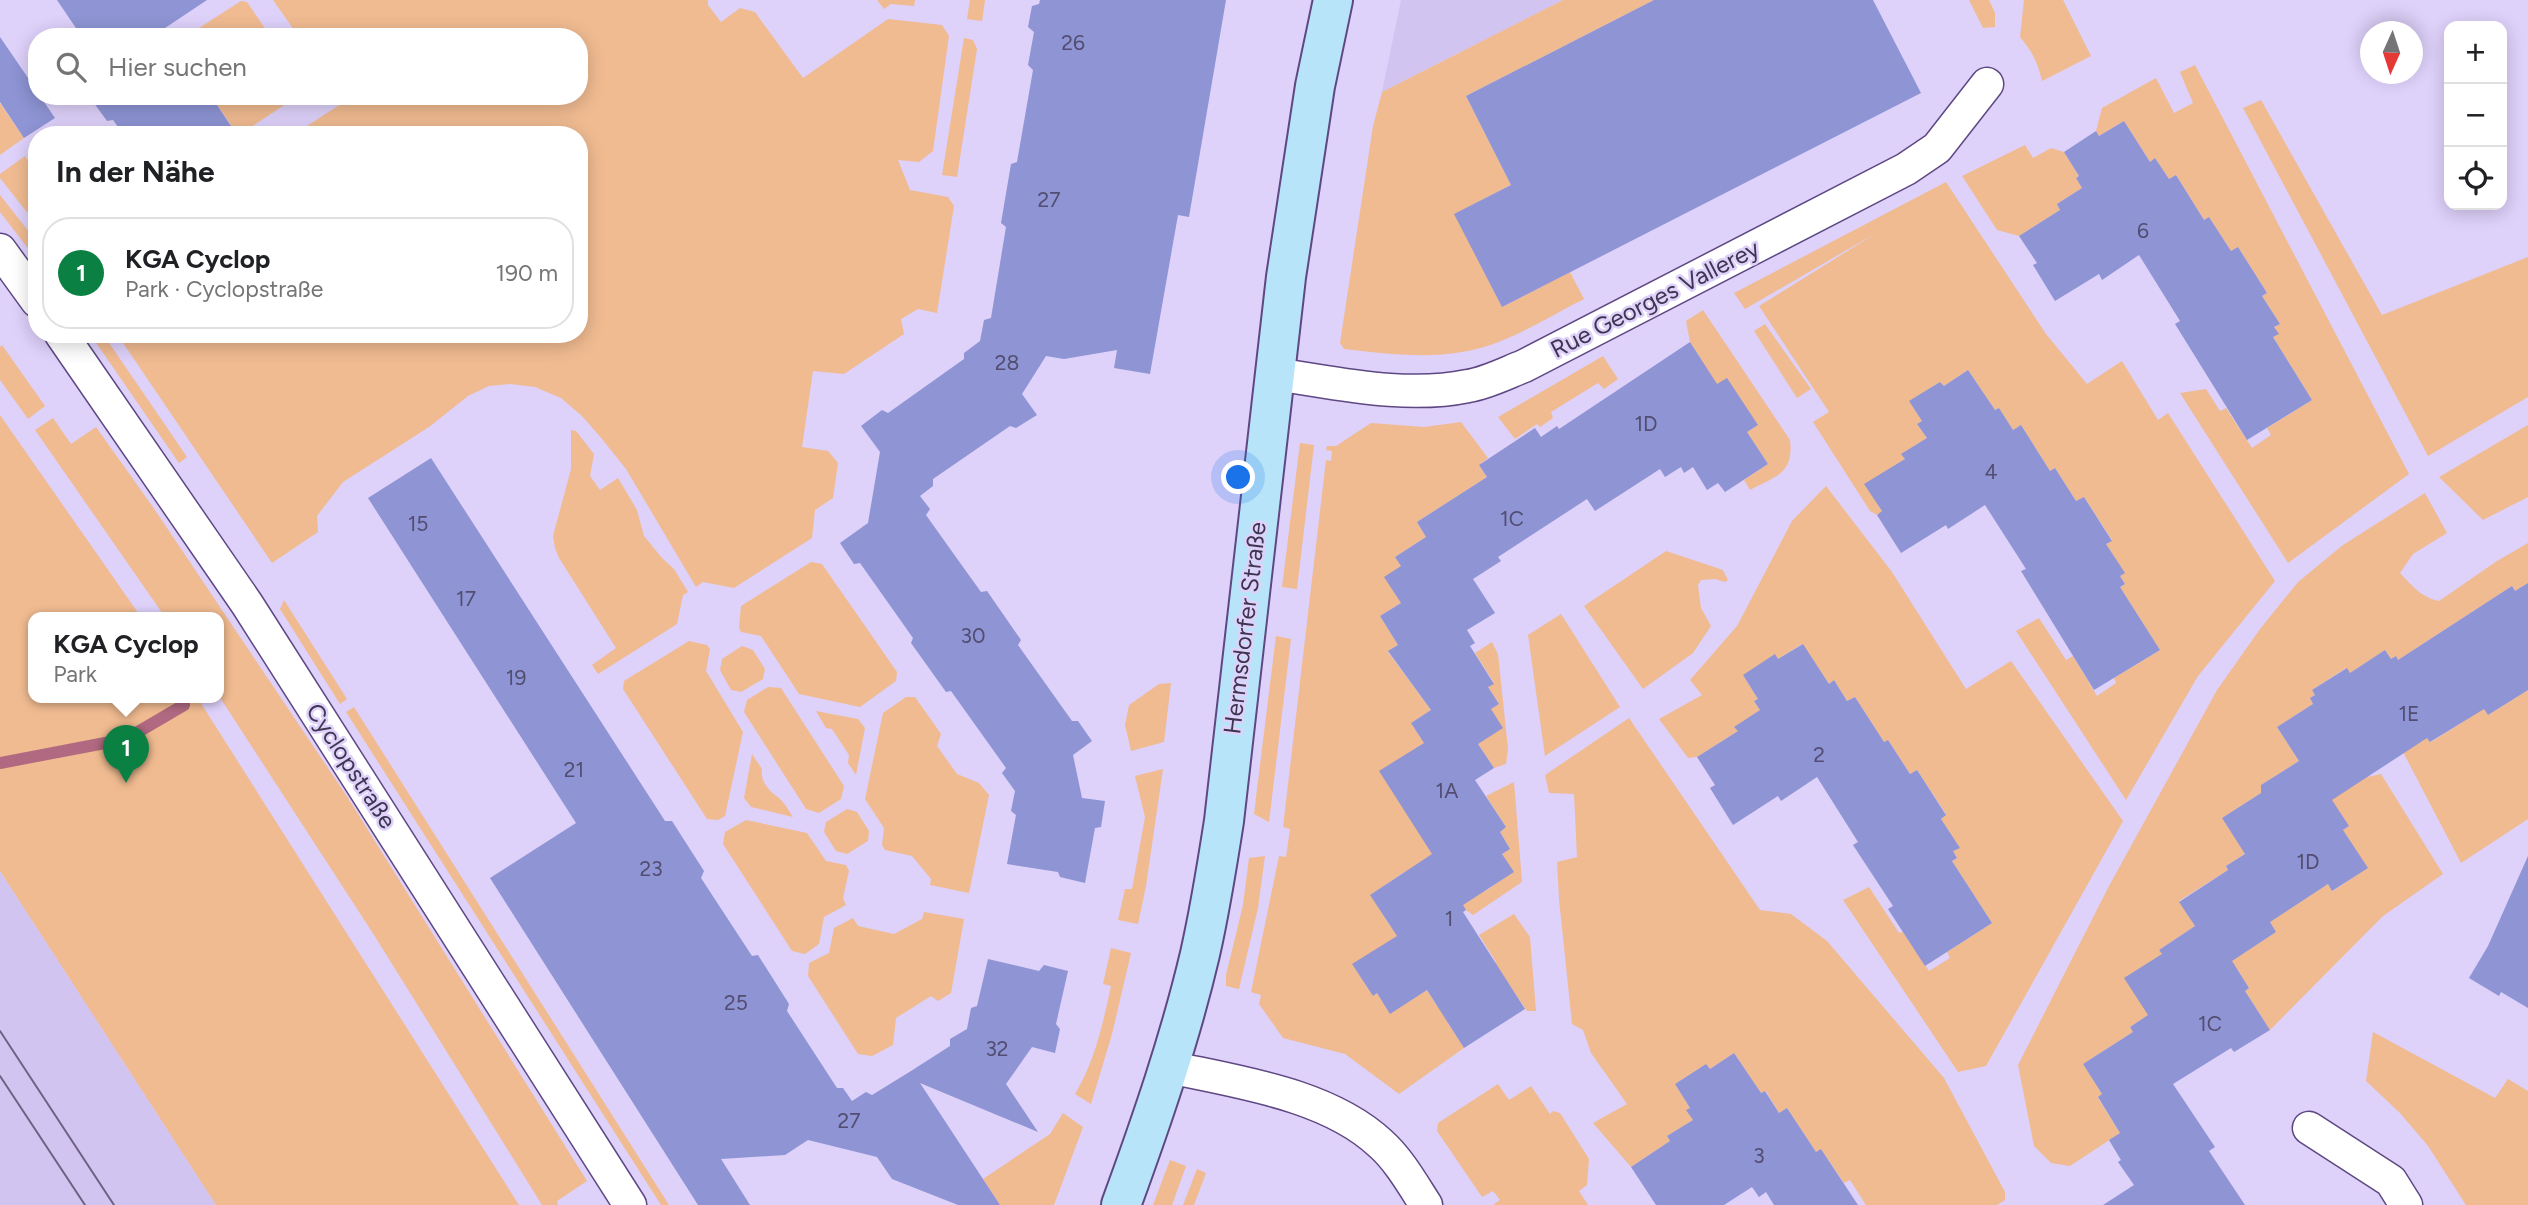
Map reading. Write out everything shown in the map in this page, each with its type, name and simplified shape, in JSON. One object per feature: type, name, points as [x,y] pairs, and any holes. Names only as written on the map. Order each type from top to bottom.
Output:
[{"type":"main road","name":"Hermsdorfer Straße","points":[[1121,1205],[1169,1067],[1201,950],[1224,821],[1286,277],[1315,86],[1333,0]]},
{"type":"street","name":"Rue Georges Vallerey","points":[[1275,374],[1396,391],[1438,391],[1472,386],[1524,366],[1906,169],[1937,148],[1987,84]]},
{"type":"street","points":[[0,250],[28,289]]},
{"type":"street","name":"Cyclopstraße","points":[[67,343],[247,604],[631,1205]]},
{"type":"street","points":[[1169,1067],[1298,1098],[1347,1118],[1382,1144],[1426,1205]]},
{"type":"street","points":[[2309,1128],[2391,1181],[2406,1205]]},
{"type":"shaded area","points":[[273,0],[708,0],[708,5],[721,22],[740,8],[755,12],[803,78],[888,19],[942,25],[949,36],[933,151],[919,162],[898,160],[910,190],[948,197],[954,206],[937,313],[918,309],[901,319],[904,334],[844,374],[813,371],[802,447],[828,451],[838,463],[833,498],[815,510],[812,538],[734,588],[703,582],[696,587],[626,469],[582,416],[561,398],[535,387],[510,384],[489,386],[468,396],[429,427],[343,482],[317,516],[318,532],[272,563],[123,343],[588,343],[588,126],[307,126],[339,105],[588,105],[588,28],[293,28]]},
{"type":"shaded area","points":[[877,0],[915,0],[914,6],[891,4],[884,9]]},
{"type":"shaded area","points":[[970,0],[985,0],[982,21],[967,19]]},
{"type":"shaded area","points":[[1401,0],[1563,0],[1382,92]]},
{"type":"shaded area","points":[[1563,0],[1654,0],[1466,96],[1511,185],[1455,214],[1502,307],[1570,272],[1584,299],[1532,327],[1482,348],[1423,355],[1344,349],[1340,343],[1373,126],[1382,92]]},
{"type":"shaded area","points":[[1969,0],[1989,0],[1995,13],[1995,27],[1983,28]]},
{"type":"shaded area","points":[[2024,0],[2063,0],[2091,56],[2042,81],[2034,58],[2020,37]]},
{"type":"shaded area","points":[[241,1],[247,2],[265,28],[199,28]]},
{"type":"shaded area","points":[[964,38],[973,40],[977,49],[957,177],[942,175]]},
{"type":"shaded area","points":[[2195,65],[2409,474],[2288,563],[2180,393],[2206,389],[2220,411],[2226,408],[2252,448],[2271,435],[2267,428],[2312,400],[2273,337],[2278,334],[2274,327],[2280,324],[2262,296],[2267,293],[2238,247],[2231,251],[2209,217],[2204,220],[2176,175],[2169,179],[2155,158],[2150,162],[2124,121],[2099,136],[2096,131],[2102,108],[2156,78],[2174,113],[2193,103],[2180,72]]},
{"type":"shaded area","points":[[2261,100],[2382,315],[2528,257],[2528,397],[2428,456],[2243,108]]},
{"type":"shaded area","points":[[0,103],[24,138],[0,155]]},
{"type":"shaded area","points":[[217,105],[284,105],[253,126],[231,125]]},
{"type":"shaded area","points":[[2025,145],[2033,158],[2051,148],[2064,152],[2079,176],[2076,178],[2082,188],[2057,204],[2060,210],[2019,236],[1997,230],[1962,176]]},
{"type":"shaded area","points":[[25,156],[28,160],[28,214],[0,178],[0,174]]},
{"type":"shaded area","points":[[1946,182],[2046,334],[2087,384],[2122,361],[2158,420],[2168,413],[2275,581],[2198,676],[2126,800],[2016,631],[2039,618],[2066,660],[2073,656],[2097,696],[2116,683],[2114,678],[2160,650],[2120,587],[2125,584],[2120,576],[2124,573],[2106,544],[2112,540],[2084,497],[2076,501],[2055,468],[2050,471],[2021,425],[2013,430],[1999,408],[1995,410],[1968,370],[1944,386],[1940,382],[1910,401],[1922,421],[1917,424],[1927,438],[1902,454],[1905,459],[1865,484],[1882,511],[1877,515],[1870,511],[1813,422],[1829,412],[1759,306],[1878,232],[1745,309],[1734,293]]},
{"type":"shaded area","points":[[0,195],[28,231],[28,248],[0,212]]},
{"type":"shaded area","points":[[1703,310],[1790,440],[1786,467],[1775,477],[1750,490],[1744,480],[1768,464],[1747,432],[1758,425],[1709,389],[1697,371],[1705,366],[1690,342],[1686,321]]},
{"type":"shaded area","points":[[1765,324],[1811,389],[1797,398],[1754,331]]},
{"type":"shaded area","points":[[96,343],[109,343],[187,457],[179,463]]},
{"type":"shaded area","points":[[2,345],[45,406],[28,419],[0,380]]},
{"type":"shaded area","points":[[1603,356],[1618,379],[1604,389],[1598,383],[1551,412],[1553,418],[1540,427],[1537,424],[1515,439],[1498,417]]},
{"type":"shaded area","points":[[0,415],[138,612],[28,612],[28,703],[201,703],[519,1205],[216,1205],[0,871]]},
{"type":"shaded area","points":[[53,418],[71,444],[96,427],[223,612],[162,612],[35,430]]},
{"type":"shaded area","points":[[1461,422],[1488,458],[1479,465],[1487,477],[1417,522],[1426,537],[1395,557],[1401,566],[1401,603],[1380,616],[1398,645],[1388,652],[1431,710],[1411,723],[1428,749],[1441,854],[1401,874],[1371,895],[1390,926],[1407,937],[1353,965],[1373,996],[1377,993],[1390,1013],[1427,990],[1437,1006],[1445,1002],[1448,1023],[1464,1048],[1399,1094],[1345,1054],[1283,1038],[1259,1004],[1261,995],[1251,992],[1279,856],[1286,857],[1290,829],[1283,827],[1326,460],[1331,461],[1332,451],[1326,450],[1327,446],[1336,446],[1371,423],[1424,427]]},
{"type":"shaded area","points":[[2528,425],[2528,497],[2483,520],[2439,477]]},
{"type":"shaded area","points":[[571,430],[576,431],[594,454],[590,476],[600,490],[618,478],[637,510],[644,536],[674,569],[688,592],[683,595],[677,624],[598,674],[592,665],[616,648],[559,558],[553,536],[571,469]]},
{"type":"shaded area","points":[[1300,443],[1314,445],[1297,589],[1282,587]]},
{"type":"shaded area","points":[[1826,486],[1892,572],[1966,689],[2011,661],[2123,821],[1986,1066],[1958,1072],[1843,900],[1869,887],[1899,933],[1903,932],[1929,971],[1950,958],[1947,952],[1992,923],[1952,861],[1957,858],[1953,851],[1959,847],[1941,819],[1946,814],[1917,770],[1910,774],[1888,740],[1884,742],[1855,697],[1847,701],[1834,680],[1829,684],[1802,644],[1778,659],[1743,675],[1758,699],[1754,701],[1760,710],[1735,727],[1738,731],[1697,757],[1688,758],[1659,719],[1702,695],[1690,680],[1737,626],[1792,521]]},
{"type":"shaded area","points":[[2425,493],[2447,533],[2413,554],[2400,573],[2417,590],[2439,601],[2528,543],[2528,583],[2515,591],[2512,586],[2398,660],[2396,656],[2391,659],[2385,650],[2350,673],[2346,668],[2312,690],[2315,695],[2310,698],[2313,704],[2277,727],[2299,761],[2261,785],[2261,793],[2222,818],[2241,847],[2248,852],[2226,866],[2228,870],[2179,901],[2195,926],[2159,950],[2162,954],[2150,1014],[2130,1027],[2133,1032],[2083,1064],[2102,1094],[2098,1098],[2120,1133],[2070,1166],[2051,1163],[2034,1146],[2018,1065],[2109,886],[2217,690],[2260,629],[2298,582],[2343,545]]},
{"type":"shaded area","points":[[1666,551],[1723,570],[1728,580],[1701,580],[1698,585],[1701,608],[1711,626],[1693,653],[1643,689],[1584,606]]},
{"type":"shaded area","points":[[811,562],[822,564],[897,672],[896,681],[860,707],[799,694],[761,636],[741,632],[739,627],[741,606]]},
{"type":"shaded area","points":[[284,600],[347,699],[340,704],[280,609]]},
{"type":"shaded area","points":[[224,613],[348,798],[587,1181],[557,1201],[558,1205],[542,1205],[374,935],[224,703]]},
{"type":"shaded area","points":[[1561,614],[1620,707],[1545,756],[1528,635]]},
{"type":"shaded area","points":[[1276,636],[1291,639],[1269,822],[1254,814]]},
{"type":"shaded area","points":[[689,641],[707,645],[710,649],[706,671],[743,732],[725,816],[718,820],[707,819],[623,689],[624,681]]},
{"type":"shaded area","points":[[1492,642],[1498,654],[1508,749],[1506,764],[1494,768],[1478,744],[1491,709],[1499,704],[1488,687],[1494,683],[1475,653]]},
{"type":"shaded area","points":[[742,646],[753,650],[765,669],[763,679],[741,692],[731,690],[720,670],[722,659]]},
{"type":"shaded area","points":[[1171,683],[1164,742],[1131,751],[1125,725],[1129,705],[1159,684]]},
{"type":"shaded area","points":[[768,687],[781,688],[844,786],[841,799],[819,813],[806,809],[744,712],[747,700]]},
{"type":"shaded area","points":[[2528,690],[2528,819],[2461,863],[2403,752],[2427,737],[2431,742],[2466,720],[2481,704],[2488,715]]},
{"type":"shaded area","points":[[906,697],[915,697],[941,734],[937,746],[957,774],[979,783],[989,795],[969,893],[930,885],[931,879],[912,856],[885,850],[882,845],[884,828],[865,799],[883,713]]},
{"type":"shaded area","points":[[354,707],[669,1205],[661,1205],[346,712]]},
{"type":"shaded area","points":[[816,711],[858,719],[865,728],[856,775],[848,763],[849,755],[832,729],[826,728]]},
{"type":"shaded area","points":[[1629,718],[1760,910],[1791,914],[1827,941],[1944,1078],[2005,1192],[2005,1200],[1997,1205],[1866,1205],[1850,1180],[1844,1183],[1821,1149],[1816,1152],[1787,1108],[1779,1113],[1766,1091],[1761,1093],[1734,1053],[1710,1069],[1706,1064],[1675,1084],[1690,1108],[1687,1110],[1693,1120],[1667,1136],[1670,1141],[1631,1167],[1593,1123],[1627,1104],[1591,1053],[1583,1030],[1572,1024],[1557,862],[1577,857],[1574,794],[1549,793],[1545,775]]},
{"type":"shaded area","points":[[752,754],[762,769],[766,786],[783,802],[793,817],[751,807],[744,798]]},
{"type":"shaded area","points":[[1163,769],[1138,924],[1118,920],[1125,889],[1132,889],[1145,817],[1135,776]]},
{"type":"shaded area","points":[[2381,774],[2443,874],[2383,916],[2270,1030],[2245,991],[2249,988],[2237,969],[2224,960],[2242,954],[2276,932],[2269,921],[2290,881],[2303,900],[2328,884],[2333,891],[2367,868],[2343,830],[2349,826],[2323,797],[2367,777]]},
{"type":"shaded area","points":[[1514,782],[1522,882],[1473,915],[1460,902],[1487,890],[1513,872],[1502,854],[1510,849],[1500,832],[1506,827],[1486,796]]},
{"type":"shaded area","points":[[847,809],[857,812],[869,831],[868,841],[847,854],[836,851],[824,832],[826,822]]},
{"type":"shaded area","points":[[746,820],[807,833],[826,861],[846,865],[849,871],[843,898],[846,905],[824,917],[819,944],[805,954],[792,951],[723,844],[725,832]]},
{"type":"shaded area","points":[[1265,856],[1258,908],[1239,989],[1226,986],[1226,975],[1243,905],[1249,858]]},
{"type":"shaded area","points":[[0,871],[216,1205],[0,1205]]},
{"type":"shaded area","points":[[924,912],[964,919],[951,993],[938,1001],[931,996],[896,1018],[893,1045],[872,1056],[858,1054],[808,976],[809,963],[829,953],[834,928],[853,918],[858,926],[894,934],[922,919]]},
{"type":"shaded area","points":[[1514,914],[1530,937],[1536,1011],[1527,1011],[1508,983],[1500,987],[1487,968],[1496,962],[1479,935]]},
{"type":"shaded area","points":[[1111,948],[1131,953],[1112,1034],[1091,1104],[1075,1094],[1098,1042],[1105,1014],[1111,986],[1103,984]]},
{"type":"shaded area","points":[[2373,1032],[2495,1098],[2508,1079],[2528,1091],[2528,1205],[2466,1205],[2428,1146],[2400,1113],[2366,1081]]},
{"type":"shaded area","points":[[1498,1084],[1509,1100],[1531,1086],[1550,1114],[1553,1111],[1560,1113],[1589,1159],[1587,1185],[1579,1191],[1588,1205],[1493,1205],[1500,1200],[1493,1191],[1482,1197],[1437,1131],[1438,1123]]},
{"type":"shaded area","points":[[1063,1113],[1083,1127],[1054,1205],[1000,1205],[983,1179],[1050,1134]]},
{"type":"shaded area","points":[[1170,1160],[1186,1166],[1172,1205],[1153,1205]]},
{"type":"shaded area","points":[[1197,1169],[1206,1173],[1194,1205],[1183,1205]]},
{"type":"building","points":[[57,0],[207,0],[165,28],[76,28]]},
{"type":"building","points":[[1040,0],[1226,0],[1189,217],[1178,215],[1150,374],[1114,368],[1117,350],[1064,359],[1046,356],[1022,394],[1037,415],[1016,428],[1010,426],[933,479],[933,486],[920,496],[930,509],[926,515],[981,592],[987,591],[1021,640],[1018,645],[1072,721],[1078,721],[1092,741],[1073,755],[1082,798],[1105,801],[1101,827],[1095,828],[1085,883],[1060,877],[1058,872],[1007,864],[1016,815],[1011,811],[1015,791],[1002,773],[1006,768],[951,691],[946,692],[911,643],[913,638],[860,563],[854,564],[840,543],[868,523],[880,452],[861,426],[882,410],[888,413],[964,359],[964,353],[980,341],[984,320],[991,318],[1006,227],[1001,223],[1011,164],[1017,162],[1033,70],[1028,65],[1034,32],[1028,27],[1032,6],[1039,4]]},
{"type":"building","points":[[1654,0],[1873,0],[1921,93],[1502,307],[1454,214],[1511,185],[1466,96]]},
{"type":"building","points":[[0,37],[28,78],[28,105],[46,105],[55,118],[43,126],[28,126],[28,135],[24,138],[0,102]]},
{"type":"building","points":[[95,105],[217,105],[231,126],[117,126],[113,120],[107,121]]},
{"type":"building","points":[[2124,121],[2150,162],[2155,158],[2169,179],[2176,175],[2204,220],[2209,217],[2231,251],[2238,247],[2267,293],[2262,296],[2280,324],[2274,327],[2279,334],[2273,337],[2312,400],[2247,440],[2175,324],[2180,321],[2139,255],[2102,280],[2099,274],[2055,301],[2033,265],[2037,263],[2019,236],[2060,210],[2057,204],[2082,188],[2076,178],[2079,176],[2064,152],[2096,131],[2099,136]]},
{"type":"building","points":[[1690,342],[1717,384],[1727,378],[1758,425],[1747,432],[1768,464],[1725,492],[1718,483],[1707,490],[1693,467],[1684,473],[1681,467],[1665,477],[1660,469],[1595,511],[1587,499],[1498,557],[1501,561],[1473,579],[1495,613],[1467,630],[1475,643],[1470,646],[1494,684],[1488,687],[1499,704],[1491,709],[1503,728],[1478,744],[1494,768],[1475,780],[1506,827],[1500,832],[1510,849],[1502,854],[1514,872],[1463,905],[1466,910],[1463,912],[1525,1009],[1464,1048],[1427,990],[1390,1014],[1377,993],[1373,996],[1352,964],[1397,936],[1370,895],[1432,854],[1379,771],[1424,743],[1411,723],[1431,710],[1388,651],[1398,645],[1380,616],[1401,603],[1384,577],[1401,566],[1395,557],[1426,537],[1417,522],[1487,477],[1479,465],[1535,428],[1541,437],[1557,426],[1559,429]]},
{"type":"building","points":[[1968,370],[1995,410],[1999,408],[2013,430],[2021,425],[2050,471],[2055,468],[2076,501],[2084,497],[2112,541],[2106,544],[2125,573],[2120,576],[2125,584],[2120,587],[2160,650],[2094,690],[2021,571],[2026,569],[1985,505],[1948,529],[1946,525],[1901,553],[1877,515],[1882,511],[1864,484],[1905,459],[1901,454],[1927,438],[1917,424],[1922,421],[1909,401],[1940,382],[1944,386]]},
{"type":"building","points":[[431,458],[665,821],[672,821],[704,871],[701,878],[752,956],[758,955],[789,1004],[787,1011],[837,1088],[843,1088],[852,1101],[866,1092],[872,1095],[911,1071],[950,1046],[950,1039],[967,1029],[971,1008],[977,1006],[988,959],[1039,971],[1044,965],[1068,971],[1056,1024],[1060,1029],[1055,1053],[1032,1047],[1006,1084],[1038,1132],[920,1083],[1000,1205],[958,1205],[892,1179],[877,1157],[808,1140],[785,1155],[721,1159],[750,1205],[698,1205],[490,878],[576,823],[368,498]]},
{"type":"building","points":[[2528,583],[2528,690],[2488,715],[2484,709],[2430,742],[2427,738],[2332,800],[2349,826],[2343,830],[2368,868],[2332,891],[2328,884],[2270,922],[2276,932],[2232,961],[2249,988],[2245,991],[2270,1030],[2234,1052],[2231,1048],[2173,1084],[2215,1147],[2209,1151],[2245,1205],[2103,1205],[2134,1185],[2118,1162],[2121,1160],[2109,1140],[2120,1133],[2098,1097],[2102,1094],[2083,1064],[2133,1032],[2130,1027],[2148,1015],[2124,978],[2162,954],[2159,950],[2195,926],[2179,902],[2228,870],[2226,866],[2245,854],[2222,818],[2261,793],[2261,785],[2299,761],[2277,727],[2313,704],[2310,698],[2315,695],[2312,690],[2347,668],[2350,673],[2385,650],[2391,659],[2396,656],[2398,660],[2512,586],[2515,591]]},
{"type":"building","points":[[1803,644],[1829,684],[1834,680],[1847,701],[1855,697],[1884,742],[1888,740],[1910,774],[1917,770],[1946,815],[1941,819],[1960,848],[1953,851],[1957,858],[1952,861],[1992,923],[1925,966],[1888,909],[1893,906],[1853,845],[1858,842],[1817,777],[1781,801],[1778,796],[1733,825],[1710,788],[1715,785],[1697,757],[1738,731],[1734,727],[1760,710],[1754,701],[1758,699],[1743,675],[1775,654],[1778,659]]},
{"type":"building","points":[[2528,856],[2528,1008],[2501,992],[2499,996],[2469,978],[2488,946]]},
{"type":"building","points":[[1734,1053],[1761,1093],[1765,1091],[1779,1113],[1787,1108],[1816,1152],[1821,1149],[1858,1205],[1774,1205],[1766,1192],[1759,1197],[1752,1187],[1724,1205],[1656,1205],[1631,1167],[1670,1141],[1667,1136],[1693,1120],[1686,1110],[1690,1108],[1675,1084],[1706,1064],[1710,1069]]},
{"type":"waterway","points":[[0,763],[126,739],[184,705]]},
{"type":"tram line","points":[[0,1031],[114,1205]]},
{"type":"tram line","points":[[0,1076],[85,1205]]},
{"type":"place","name":"KGA Cyclop","points":[[126,783]]}]
